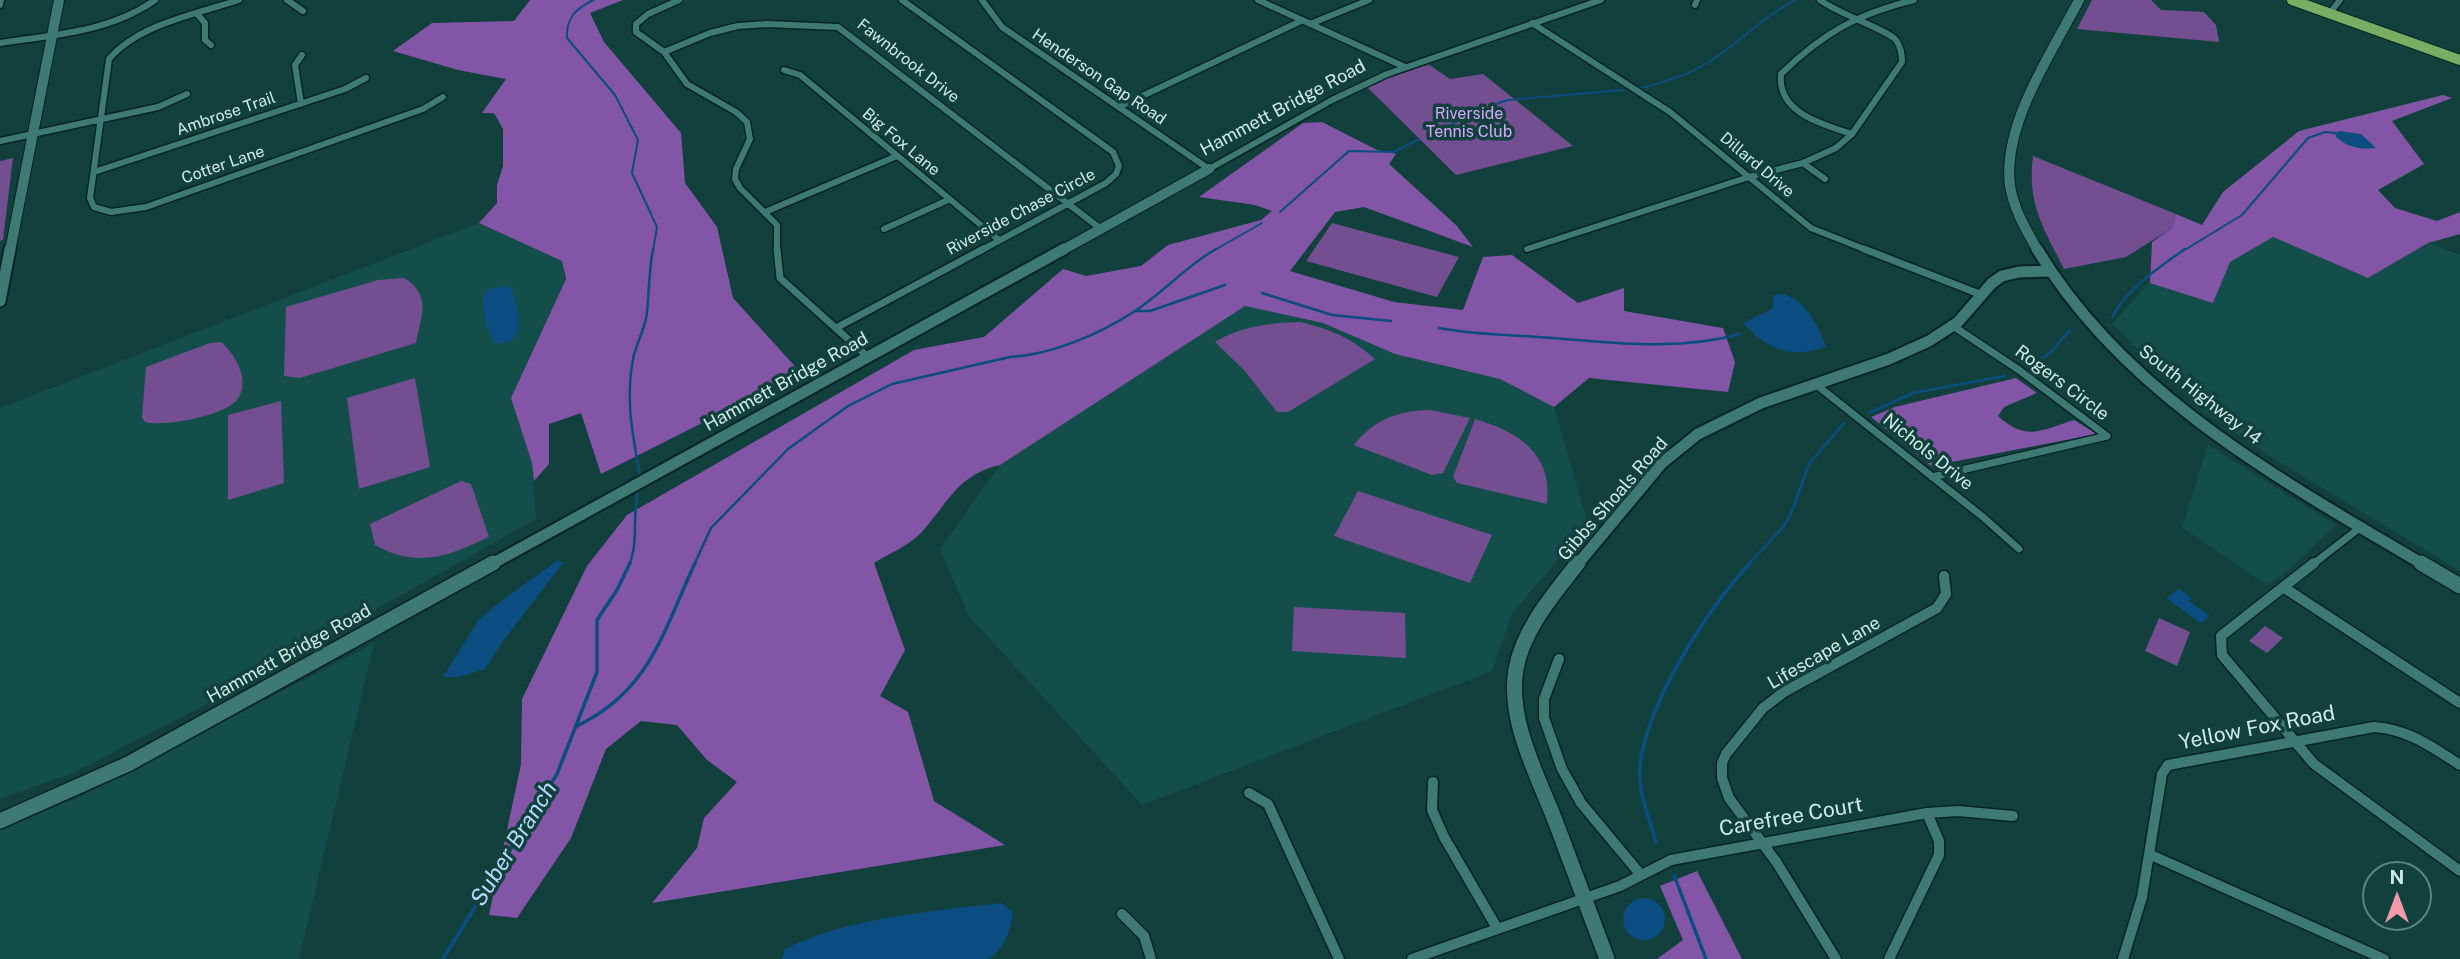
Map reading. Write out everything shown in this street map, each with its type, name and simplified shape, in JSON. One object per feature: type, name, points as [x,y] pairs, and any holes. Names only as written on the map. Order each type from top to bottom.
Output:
[{"type":"main road","points":[[2292,0],[2460,60]]},
{"type":"street","points":[[0,301],[59,0]]},
{"type":"street","points":[[0,43],[112,22],[135,13],[155,0]]},
{"type":"street","points":[[211,45],[205,40],[205,23],[198,15],[239,0]]},
{"type":"street","points":[[286,0],[303,11]]},
{"type":"street","points":[[679,0],[643,17],[635,26],[637,34],[664,52],[687,84],[736,112],[747,122],[750,139],[736,169],[735,179],[778,229],[777,266],[780,278],[869,358]]},
{"type":"street","name":"Riverside Chase Circle","points":[[835,328],[1111,179],[1119,166],[1116,156],[902,0]]},
{"type":"street","name":"Henderson Gap Road","points":[[982,0],[1002,27],[1209,169]]},
{"type":"street","points":[[1258,0],[1405,67]]},
{"type":"street","points":[[1310,24],[1368,0]]},
{"type":"street","name":"Hammett Bridge Road","points":[[0,821],[128,764],[869,358],[1332,100],[1405,67],[1601,0]]},
{"type":"street","points":[[1527,249],[1749,177],[1803,163],[1836,148],[1852,134],[1902,62],[1903,54],[1893,37],[1820,0]]},
{"type":"street","points":[[1852,134],[1805,116],[1790,105],[1782,95],[1778,83],[1781,74],[1811,43],[1851,18],[1914,0]]},
{"type":"street","name":"South Highway 14","points":[[2079,0],[2022,111],[2010,161],[2011,193],[2020,220],[2049,271],[2093,327],[2135,369],[2176,403],[2265,467],[2460,586]]},
{"type":"street","points":[[2330,13],[2340,0]]},
{"type":"street","name":"Cotter Lane","points":[[198,15],[132,39],[114,51],[109,59],[90,198],[94,206],[111,212],[138,209],[423,109],[443,97]]},
{"type":"street","points":[[1119,107],[1303,20]]},
{"type":"street","name":"Dillard Drive","points":[[1532,23],[1670,112],[1819,232],[1982,295]]},
{"type":"street","name":"Fawnbrook Drive","points":[[664,52],[710,33],[738,26],[767,24],[838,27],[1101,229]]},
{"type":"street","points":[[301,104],[295,69],[302,55]]},
{"type":"street","name":"Big Fox Lane","points":[[784,70],[800,75],[999,240]]},
{"type":"street","name":"Ambrose Trail","points":[[94,172],[351,87],[366,78]]},
{"type":"street","points":[[0,141],[162,106],[187,94]]},
{"type":"street","points":[[765,212],[897,156]]},
{"type":"street","points":[[1803,163],[1825,179]]},
{"type":"street","points":[[884,229],[948,200]]},
{"type":"street","name":"Gibbs Shoals Road","points":[[1607,959],[1524,737],[1518,713],[1516,670],[1526,638],[1591,547],[1675,450],[1699,433],[1727,417],[1914,348],[1953,326],[1970,311],[1988,286],[2002,276],[2023,271],[2049,271]]},
{"type":"street","name":"Rogers Circle","points":[[1932,477],[2108,436],[2019,370],[1953,326]]},
{"type":"street","name":"Nichols Drive","points":[[1814,383],[2019,549]]},
{"type":"street","points":[[2361,526],[2221,636],[2222,655],[2314,764],[2460,871]]},
{"type":"street","name":"Lifescape Lane","points":[[1836,959],[1761,842],[1729,798],[1722,778],[1722,764],[1726,754],[1763,708],[1784,692],[1937,608],[1945,600],[1948,591],[1944,576]]},
{"type":"street","points":[[2283,587],[2460,703]]},
{"type":"street","points":[[1559,659],[1544,699],[1544,718],[1562,769],[1581,803],[1642,875]]},
{"type":"street","name":"Yellow Fox Road","points":[[2123,959],[2142,897],[2151,855],[2162,774],[2168,765],[2374,727],[2414,736],[2460,765]]},
{"type":"street","points":[[1433,782],[1432,810],[1444,837],[1497,928]]},
{"type":"street","points":[[1249,793],[1268,804],[1339,959]]},
{"type":"street","name":"Carefree Court","points":[[1412,959],[1620,886],[1671,860],[1927,813],[1958,811],[2013,816]]},
{"type":"street","points":[[1889,959],[1939,855],[1939,841],[1927,813]]},
{"type":"street","points":[[2151,855],[2384,959]]},
{"type":"street","points":[[1122,914],[1144,936],[1151,959]]},
{"type":"shaded area","points":[[530,0],[623,0],[590,13],[604,42],[681,133],[685,183],[717,227],[733,298],[801,373],[601,474],[581,413],[549,424],[549,464],[534,481],[532,463],[511,398],[566,279],[562,261],[479,223],[497,203],[497,185],[503,166],[503,129],[494,113],[482,113],[506,79],[458,70],[393,51],[432,23],[514,21]]},
{"type":"shaded area","points":[[2443,95],[2452,98],[2392,121],[2424,164],[2378,190],[2395,208],[2437,221],[2460,212],[2460,234],[2428,243],[2368,278],[2273,237],[2230,262],[2213,303],[2150,283],[2152,242],[2172,228],[2176,214],[2202,225],[2223,192],[2299,131]]},
{"type":"shaded area","points":[[1322,122],[1377,150],[1396,154],[1389,164],[1456,225],[1473,247],[1364,207],[1335,212],[1290,271],[1394,302],[1463,310],[1483,257],[1512,255],[1578,303],[1624,288],[1624,311],[1723,328],[1735,362],[1728,392],[1589,378],[1554,407],[1500,379],[1395,354],[1323,323],[1245,306],[1000,465],[973,476],[954,492],[920,534],[874,563],[905,650],[880,696],[908,712],[934,801],[1005,845],[652,903],[697,848],[704,818],[737,782],[707,760],[677,725],[641,721],[606,749],[571,838],[517,918],[489,915],[521,764],[522,699],[587,566],[627,515],[914,350],[984,337],[1063,269],[1086,276],[1141,266],[1168,245],[1261,220],[1272,211],[1255,205],[1199,197],[1303,123]]},
{"type":"shaded area","points":[[479,223],[562,261],[565,281],[511,398],[532,463],[536,519],[226,694],[73,773],[0,799],[0,408]]},
{"type":"shaded area","points":[[2273,237],[2368,278],[2428,243],[2460,255],[2460,571],[2268,455],[2201,410],[2112,324],[2150,282],[2213,302],[2230,262]]},
{"type":"shaded area","points":[[1245,306],[1323,323],[1395,354],[1500,379],[1554,407],[1588,524],[1512,614],[1492,671],[1142,805],[969,616],[940,549],[1000,465]]},
{"type":"shaded area","points":[[2016,378],[2037,393],[2004,407],[1998,416],[2008,424],[2017,429],[2035,432],[2074,420],[2097,434],[1931,466],[1871,417],[1895,407]]},
{"type":"shaded area","points":[[2208,445],[2336,525],[2285,573],[2267,585],[2182,527]]},
{"type":"shaded area","points":[[374,643],[299,959],[0,959],[0,828],[77,798]]},
{"type":"shaded area","points":[[1697,871],[1742,959],[1657,959],[1683,940],[1660,886]]},
{"type":"green space","points":[[2092,0],[2151,0],[2161,10],[2204,12],[2216,25],[2219,42],[2077,29]]},
{"type":"green space","name":"Riverside Tennis Club","points":[[1425,62],[1450,79],[1483,74],[1573,146],[1456,175],[1367,87]]},
{"type":"green space","points":[[2033,156],[2176,214],[2172,228],[2126,257],[2064,269],[2038,215],[2032,188]]},
{"type":"green space","points":[[13,158],[3,240],[0,241],[0,161]]},
{"type":"green space","points":[[1332,223],[1459,257],[1437,297],[1306,261]]},
{"type":"green space","points":[[404,278],[413,285],[421,299],[422,315],[416,343],[300,378],[284,376],[286,307],[378,280]]},
{"type":"green space","points":[[1300,322],[1340,335],[1375,359],[1288,412],[1277,412],[1244,370],[1215,342],[1256,326]]},
{"type":"green space","points":[[221,342],[232,354],[240,370],[243,386],[236,401],[219,411],[193,419],[166,423],[145,422],[142,417],[146,367],[210,343]]},
{"type":"green space","points":[[415,378],[430,467],[359,489],[347,398]]},
{"type":"green space","points":[[281,401],[284,483],[228,500],[228,415]]},
{"type":"green space","points":[[1430,410],[1470,418],[1443,473],[1432,475],[1354,445],[1370,429],[1388,418],[1407,412]]},
{"type":"green space","points":[[1475,419],[1506,431],[1530,448],[1544,471],[1547,504],[1457,483],[1453,477]]},
{"type":"green space","points":[[461,481],[471,484],[489,537],[460,550],[419,558],[405,557],[375,545],[370,524]]},
{"type":"green space","points":[[1358,491],[1492,535],[1470,583],[1334,536]]},
{"type":"green space","points":[[1294,607],[1405,613],[1406,658],[1292,651]]},
{"type":"green space","points":[[2159,618],[2190,632],[2177,666],[2145,651]]},
{"type":"green space","points":[[2265,626],[2283,638],[2267,653],[2249,641]]},
{"type":"water","points":[[2339,131],[2361,134],[2376,148],[2360,148],[2344,143],[2336,137],[2335,133]]},
{"type":"water","points":[[511,287],[519,324],[513,339],[506,343],[495,343],[485,320],[483,295],[488,290]]},
{"type":"water","points":[[1784,294],[1805,308],[1826,347],[1801,352],[1780,350],[1762,340],[1743,323],[1772,309],[1774,295]]},
{"type":"water","points":[[558,560],[563,563],[485,669],[459,677],[443,677],[478,621]]},
{"type":"water","points":[[2179,589],[2192,598],[2189,601],[2210,616],[2201,623],[2166,598]]},
{"type":"water","points":[[1644,898],[1659,904],[1665,919],[1659,934],[1644,940],[1629,934],[1623,919],[1629,904]]},
{"type":"water","points":[[1001,903],[1013,912],[1012,919],[1003,944],[989,959],[782,959],[785,949],[809,938],[862,923]]},
{"type":"waterway","points":[[593,0],[573,14],[568,24],[567,38],[615,95],[638,140],[632,173],[657,227],[653,251]]},
{"type":"waterway","points":[[1641,88],[1699,68],[1795,0]]},
{"type":"waterway","points":[[1431,134],[1469,116],[1489,114],[1498,103],[1508,100],[1623,90]]},
{"type":"waterway","points":[[2183,251],[2242,215],[2308,138],[2325,132],[2335,133]]},
{"type":"waterway","points":[[1280,212],[1349,151],[1394,152],[1419,139]]},
{"type":"waterway","points":[[1213,251],[1262,223]]},
{"type":"waterway","points":[[640,476],[631,418],[630,389],[633,359],[647,313],[653,249]]},
{"type":"waterway","points":[[2112,317],[2135,288],[2185,249]]},
{"type":"waterway","points":[[1135,311],[1213,251]]},
{"type":"waterway","points":[[1135,311],[1150,311],[1225,285]]},
{"type":"waterway","points":[[1262,293],[1332,315],[1391,321]]},
{"type":"waterway","points":[[694,565],[711,528],[788,449],[848,406],[892,384],[1058,348],[1106,328],[1135,311]]},
{"type":"waterway","points":[[1439,328],[1647,344],[1693,342],[1740,334]]},
{"type":"waterway","points":[[2029,366],[2050,353],[2070,330]]},
{"type":"waterway","points":[[1869,413],[1913,393],[2005,376]]},
{"type":"waterway","points":[[1748,565],[1783,527],[1790,516],[1809,464],[1844,423]]},
{"type":"waterway","points":[[629,565],[634,547],[638,490]]},
{"type":"waterway","name":"Suber Branch","points":[[443,959],[557,774],[597,672],[597,620],[617,590],[630,563]]},
{"type":"waterway","points":[[577,726],[602,712],[638,677],[663,636],[695,563]]},
{"type":"waterway","points":[[1656,842],[1640,783],[1640,764],[1655,712],[1667,684],[1699,630],[1750,563]]},
{"type":"waterway","points":[[1674,875],[1706,959]]}]
